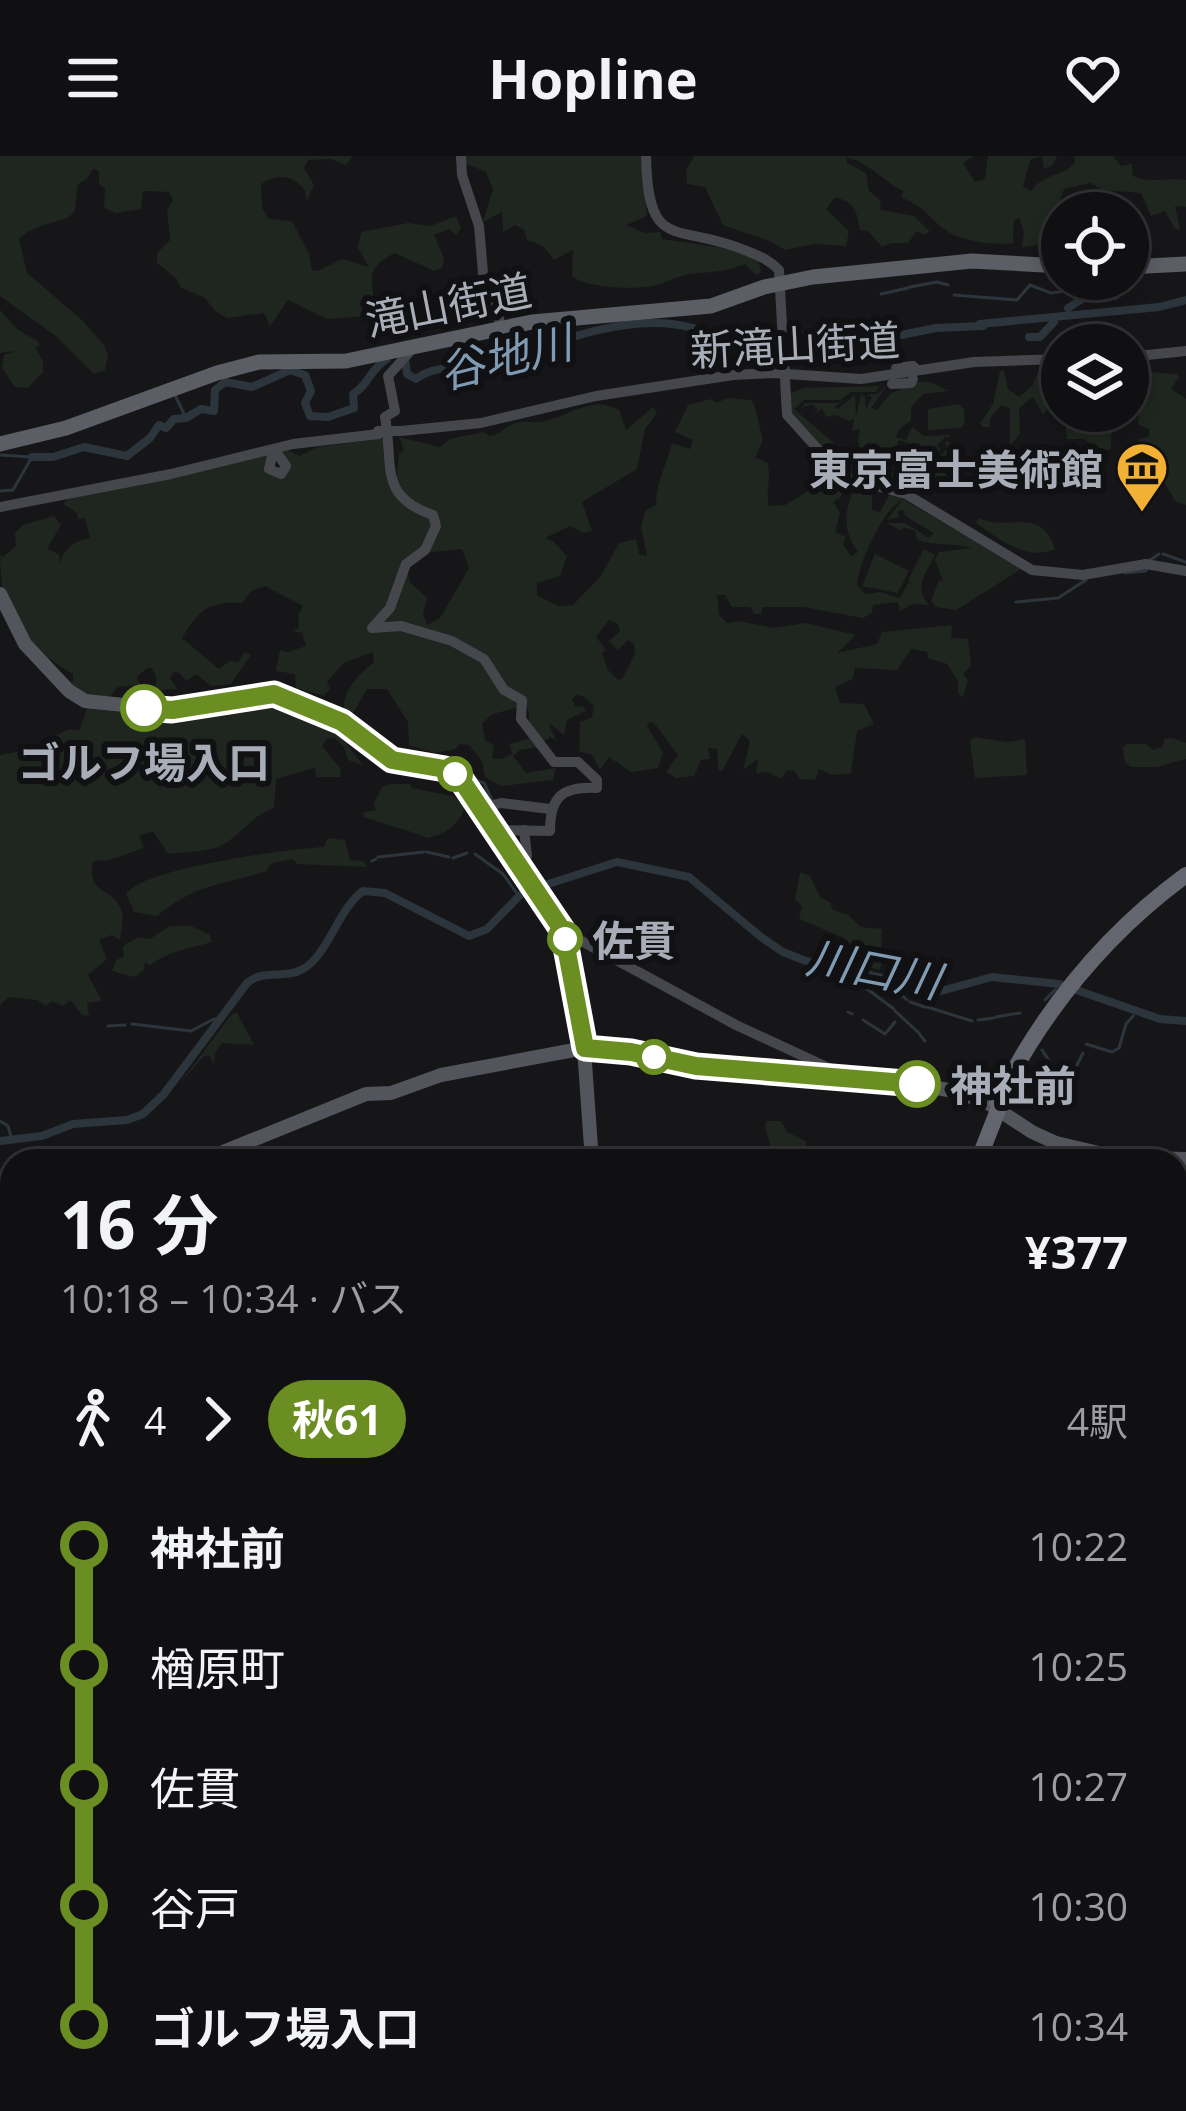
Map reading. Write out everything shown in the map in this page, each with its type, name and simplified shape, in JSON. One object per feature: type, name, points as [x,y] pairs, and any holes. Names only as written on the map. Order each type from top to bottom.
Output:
[{"type":"highway","name":"滝山街道","points":[[0,444],[66,428],[244,365],[277,360],[346,362],[407,354],[543,320],[711,305],[782,283],[972,261],[1041,265]]},
{"type":"highway","points":[[1149,266],[1186,263]]},
{"type":"highway","points":[[980,1149],[996,1106],[1031,1040],[1066,993],[1130,924],[1186,878]]},
{"type":"main road","points":[[461,156],[462,175],[479,226],[483,273],[502,328]]},
{"type":"main road","points":[[646,156],[648,196],[659,223],[671,231],[738,247],[769,260],[779,270],[789,420],[843,477],[906,494],[1028,569],[1083,575],[1146,564],[1186,572]]},
{"type":"main road","points":[[1149,353],[1186,349]]},
{"type":"main road","points":[[407,354],[388,378],[394,411],[385,416],[392,487],[409,507],[431,514],[436,526],[425,550],[406,564],[388,610],[372,628],[415,629],[452,641],[484,659],[503,689],[522,700],[521,719],[554,762],[578,762],[597,781],[597,788],[582,787],[559,796],[550,809],[550,831],[494,830]]},
{"type":"main road","points":[[789,376],[915,374],[988,358],[1041,359]]},
{"type":"main road","name":"新滝山街道","points":[[650,389],[755,373],[861,380],[974,362],[1041,360]]},
{"type":"main road","points":[[812,380],[851,385],[1041,361]]},
{"type":"main road","name":"新滝山街道","points":[[676,385],[789,376],[881,381],[1008,362]]},
{"type":"main road","points":[[892,384],[911,383],[915,374],[913,366],[896,368]]},
{"type":"main road","points":[[0,505],[170,474],[292,444],[494,423],[650,389]]},
{"type":"main road","points":[[193,466],[327,436],[439,428],[540,410],[600,393],[650,389]]},
{"type":"main road","points":[[56,495],[327,436]]},
{"type":"main road","points":[[254,452],[292,444]]},
{"type":"main road","points":[[0,594],[22,641],[82,700],[172,710],[277,695],[342,722],[392,760],[449,771],[464,782],[563,931],[736,1025],[852,1080]]},
{"type":"main road","points":[[482,808],[501,803],[550,809]]},
{"type":"main road","points":[[512,857],[526,856],[524,830]]},
{"type":"main road","points":[[563,931],[585,1048],[591,1149]]},
{"type":"main road","points":[[231,1149],[366,1094],[394,1092],[446,1074],[585,1048],[696,1066],[910,1083],[964,1094],[990,1104],[1040,1137],[1082,1149]]},
{"type":"shaded area","points":[[0,156],[353,156],[346,165],[331,159],[308,160],[304,168],[314,185],[307,201],[305,190],[290,179],[273,178],[261,184],[262,208],[269,219],[292,221],[312,270],[318,271],[342,259],[369,267],[358,248],[361,232],[408,223],[431,226],[456,216],[461,228],[456,235],[449,229],[434,235],[444,258],[442,268],[434,271],[395,253],[376,266],[372,316],[327,319],[288,300],[270,326],[264,313],[228,318],[216,312],[205,298],[180,287],[157,263],[157,253],[170,240],[167,210],[173,200],[169,192],[143,191],[141,209],[116,213],[104,208],[105,188],[99,184],[99,171],[93,169],[78,184],[73,213],[19,239],[27,273],[104,345],[105,370],[94,374],[57,337],[0,296]]},
{"type":"shaded area","points":[[463,156],[642,156],[647,216],[626,225],[645,233],[660,232],[662,239],[724,248],[758,259],[761,272],[756,275],[745,264],[630,288],[579,280],[572,276],[573,250],[554,260],[515,225],[503,232],[502,212],[483,222],[493,189],[486,172],[465,163]]},
{"type":"shaded area","points":[[694,156],[974,156],[963,163],[975,182],[985,179],[988,156],[1042,156],[1030,160],[1023,187],[1032,191],[1075,163],[1074,156],[1113,156],[1121,166],[1132,164],[1133,176],[1186,180],[1186,207],[1175,206],[1180,229],[1175,229],[1165,211],[1151,216],[1149,192],[1103,190],[1091,183],[1063,192],[1041,192],[1041,245],[1022,247],[1019,218],[1014,220],[1013,243],[979,242],[947,231],[902,198],[903,191],[861,162],[847,158],[847,163],[866,173],[869,191],[880,200],[881,210],[914,216],[930,232],[917,231],[908,243],[882,247],[868,231],[860,230],[851,205],[835,197],[826,209],[849,231],[846,246],[814,244],[785,250],[723,225],[705,187],[687,184],[686,171]]},
{"type":"shaded area","points":[[1042,156],[1057,156],[1044,169]]},
{"type":"shaded area","points":[[0,310],[40,345],[35,348],[43,372],[28,388],[15,387],[2,368],[4,355],[16,351],[0,353]]},
{"type":"shaded area","points":[[1000,371],[1004,371],[1008,389],[1019,397],[1032,386],[1038,372],[1041,411],[1033,397],[1019,408],[1020,434],[1010,445],[1010,409],[1001,405],[990,427],[980,423],[993,404]]},
{"type":"shaded area","points":[[1149,373],[1177,374],[1171,389],[1186,399],[1186,505],[1176,502],[1159,474],[1147,478],[1134,467],[1139,439],[1148,437],[1150,430]]},
{"type":"shaded area","points":[[915,382],[930,382],[949,391],[923,394],[911,407],[911,421],[896,437],[906,440],[912,427],[924,436],[949,435],[937,445],[941,450],[931,456],[936,460],[948,449],[945,442],[949,441],[950,449],[938,464],[955,487],[936,490],[923,459],[899,440],[887,467],[887,449],[881,447],[876,457],[867,456],[866,464],[887,469],[908,483],[917,478],[910,491],[864,466],[860,429],[852,431],[854,418],[826,417],[822,408],[810,419],[818,410],[812,404],[802,408],[805,403],[838,403],[848,398],[837,409],[855,395],[856,417],[861,395],[866,409],[872,397],[866,395],[878,394],[888,384],[871,408],[877,410],[890,394]]},
{"type":"shaded area","points":[[880,386],[876,392],[851,392],[840,400],[804,400],[794,409],[835,444],[831,457],[837,456],[838,449],[858,470],[854,475],[861,480],[866,471],[906,492],[849,478],[789,413],[789,394],[803,388]]},
{"type":"shaded area","points":[[727,398],[754,404],[763,440],[755,458],[767,462],[769,506],[785,505],[825,481],[843,486],[841,497],[833,502],[840,513],[835,532],[846,537],[843,544],[851,556],[858,552],[846,523],[853,492],[872,494],[872,510],[880,512],[891,492],[903,499],[887,514],[867,551],[857,585],[865,594],[880,592],[900,598],[908,583],[912,584],[908,580],[924,549],[935,555],[921,587],[929,605],[913,604],[900,611],[898,602],[873,605],[872,613],[863,618],[803,607],[763,607],[761,614],[754,614],[750,607],[732,607],[725,595],[717,595],[719,615],[727,623],[773,628],[806,623],[856,635],[837,653],[877,644],[882,632],[952,625],[951,638],[968,639],[971,665],[963,675],[968,680],[963,697],[947,664],[911,649],[897,670],[855,668],[853,679],[835,687],[840,703],[864,704],[874,724],[857,731],[851,773],[833,775],[819,769],[815,780],[800,779],[793,770],[781,779],[756,773],[758,759],[743,770],[750,741],[742,734],[722,771],[717,749],[708,748],[710,759],[701,760],[694,776],[676,778],[666,772],[678,755],[649,722],[663,752],[658,768],[631,772],[609,757],[600,770],[592,755],[579,751],[580,722],[592,717],[594,706],[576,695],[572,699],[575,707],[583,706],[586,711],[567,720],[564,735],[548,722],[556,740],[550,737],[513,756],[526,773],[556,768],[553,780],[501,786],[485,777],[482,761],[469,745],[435,753],[409,745],[408,722],[387,689],[367,689],[353,713],[344,714],[348,691],[374,662],[373,652],[344,663],[327,682],[330,689],[324,696],[296,688],[295,674],[276,671],[280,650],[306,646],[302,633],[293,631],[299,628],[303,606],[265,586],[251,591],[242,603],[205,610],[182,638],[219,669],[229,661],[238,662],[245,652],[251,655],[231,684],[211,686],[196,674],[186,681],[174,672],[170,678],[177,689],[154,690],[157,679],[152,668],[147,668],[137,677],[140,685],[118,687],[105,702],[67,686],[73,674],[28,640],[4,595],[0,555],[16,546],[15,533],[23,525],[54,516],[61,525],[47,549],[59,554],[60,563],[71,546],[90,538],[85,518],[78,519],[63,504],[68,499],[269,455],[267,470],[284,475],[279,453],[287,450],[299,456],[318,447],[385,438],[383,456],[396,482],[399,453],[404,450],[399,437],[440,447],[450,439],[483,432],[490,436],[516,423],[542,422],[599,405],[619,410],[626,430],[653,407],[657,413],[645,429],[637,469],[582,502],[592,531],[583,533],[570,526],[545,538],[567,556],[560,576],[537,583],[537,595],[558,606],[573,605],[601,576],[619,543],[636,539],[639,554],[647,556],[641,526],[645,511],[656,505],[672,443],[690,449],[693,440],[675,432],[688,405],[711,399],[717,403]],"holes":[[[462,549],[469,568],[440,618],[427,625],[423,614],[427,598],[410,582],[407,569],[424,553]],[[609,620],[618,624],[620,631],[609,641],[618,650],[628,640],[634,644],[635,653],[623,678],[618,680],[608,670],[602,653],[606,650],[596,637]],[[528,708],[531,738],[509,744],[512,754],[502,759],[492,758],[494,745],[485,740],[482,723],[493,714]]]},
{"type":"shaded area","points":[[958,404],[964,409],[961,428],[928,430],[928,409]]},
{"type":"shaded area","points":[[1066,432],[1112,432],[1111,449],[1096,452],[1085,439],[1067,439]]},
{"type":"shaded area","points":[[903,499],[1021,569],[956,610],[936,607],[931,601],[939,580],[943,581],[935,560],[939,552],[972,548],[917,540],[915,531],[903,527],[901,531],[887,523],[905,523],[929,538],[934,533],[905,516],[903,510],[898,511],[899,517],[887,520]]},
{"type":"shaded area","points":[[978,518],[1033,524],[1049,536],[1055,549],[1034,553],[1014,547],[976,523]]},
{"type":"shaded area","points":[[875,554],[909,571],[898,593],[862,586]]},
{"type":"shaded area","points":[[266,696],[332,725],[363,765],[348,760],[344,747],[334,738],[327,739],[322,746],[340,768],[341,777],[316,777],[315,768],[276,779],[274,808],[226,843],[168,854],[153,831],[139,836],[144,848],[93,861],[93,880],[117,901],[123,917],[120,940],[112,935],[99,940],[107,959],[88,975],[102,1001],[87,1003],[89,1016],[82,1015],[70,1000],[63,1006],[52,1001],[46,1006],[37,1000],[9,997],[0,1005],[0,755],[49,746],[49,738],[70,729],[79,731],[88,706],[156,713]]},
{"type":"shaded area","points":[[974,737],[1007,742],[1025,739],[1027,775],[975,778],[970,742]]},
{"type":"shaded area","points":[[1171,738],[1186,743],[1186,759],[1157,767],[1131,767],[1125,762],[1127,744],[1146,744],[1153,750]]},
{"type":"shaded area","points":[[410,784],[452,796],[465,805],[452,827],[428,838],[364,817],[363,813],[376,810],[374,803],[382,787]]},
{"type":"shaded area","points":[[328,838],[345,840],[350,860],[364,861],[367,867],[297,864],[292,859],[270,864],[267,871],[197,891],[157,916],[134,912],[126,894],[186,868],[324,847]]},
{"type":"shaded area","points":[[800,872],[810,876],[833,910],[861,927],[882,929],[881,950],[887,953],[879,970],[846,961],[844,938],[799,919],[802,907],[795,899]]},
{"type":"shaded area","points":[[170,926],[191,926],[210,935],[212,942],[150,965],[145,962],[144,970],[134,977],[112,971],[116,960],[124,957],[123,946],[138,937],[150,939]]},
{"type":"shaded area","points":[[237,1013],[254,1045],[222,1043],[214,1065],[209,1055],[204,1056],[180,1083],[232,1014]]},
{"type":"shaded area","points":[[767,1121],[781,1121],[787,1132],[807,1142],[804,1149],[771,1149]]},
{"type":"waterway","points":[[910,287],[948,285]]},
{"type":"waterway","points":[[954,295],[1017,300],[1030,285],[1041,289]]},
{"type":"waterway","points":[[881,294],[908,288]]},
{"type":"waterway","name":"谷地川","points":[[1068,308],[1080,300]]},
{"type":"waterway","name":"谷地川","points":[[980,324],[1159,307],[1186,300]]},
{"type":"waterway","name":"谷地川","points":[[1029,337],[1040,337],[1054,322]]},
{"type":"waterway","name":"谷地川","points":[[405,359],[407,374],[416,379],[436,370],[492,367],[571,338],[646,323],[693,328],[763,353],[801,335],[871,341],[936,328],[983,326]]},
{"type":"waterway","points":[[502,357],[503,344]]},
{"type":"waterway","name":"谷地川","points":[[32,457],[53,457],[84,447],[127,456],[159,425],[166,428],[174,419],[201,409],[214,411],[215,390],[225,382],[252,387],[290,370],[305,375],[311,391],[305,403],[310,416],[328,417],[354,408],[353,394],[387,359]]},
{"type":"waterway","name":"谷地川","points":[[502,359],[505,362]]},
{"type":"waterway","points":[[174,393],[184,414]]},
{"type":"waterway","points":[[0,455],[32,457],[13,490],[0,491]]},
{"type":"waterway","points":[[1150,560],[1159,554]]},
{"type":"waterway","points":[[1163,554],[1186,562]]},
{"type":"waterway","points":[[1125,573],[1146,571],[1147,566]]},
{"type":"waterway","points":[[1016,602],[1058,598],[1086,580]]},
{"type":"waterway","points":[[466,777],[484,783],[492,800]]},
{"type":"waterway","points":[[378,857],[424,852]]},
{"type":"waterway","points":[[427,852],[449,857]]},
{"type":"waterway","points":[[453,858],[467,853]]},
{"type":"waterway","points":[[475,854],[503,874],[518,895]]},
{"type":"waterway","points":[[372,861],[376,859]]},
{"type":"waterway","name":"川口川","points":[[0,1141],[143,1114],[164,1094],[247,983],[261,976],[296,972],[312,962],[363,891],[385,893],[469,936],[487,929],[523,892],[617,862],[689,877],[761,937],[806,961],[941,991],[992,977],[1059,984],[1160,1019],[1186,1021]]},
{"type":"waterway","points":[[890,985],[907,1000]]},
{"type":"waterway","points":[[867,989],[894,1009]]},
{"type":"waterway","points":[[1045,1000],[1056,989]]},
{"type":"waterway","points":[[910,1002],[925,1007]]},
{"type":"waterway","points":[[927,1007],[972,1021]]},
{"type":"waterway","points":[[895,1011],[919,1033]]},
{"type":"waterway","points":[[848,1012],[852,1014]]},
{"type":"waterway","points":[[996,1017],[1020,1013]]},
{"type":"waterway","points":[[1086,1044],[1112,1052],[1119,1048],[1133,1016]]},
{"type":"waterway","points":[[978,1020],[994,1018]]},
{"type":"waterway","points":[[132,1024],[191,1031],[214,1019]]},
{"type":"waterway","name":"川口川","points":[[216,1019],[221,1019]]},
{"type":"waterway","points":[[863,1020],[885,1034],[895,1022]]},
{"type":"waterway","points":[[108,1026],[125,1025]]},
{"type":"waterway","points":[[920,1035],[925,1041]]},
{"type":"waterway","points":[[1042,1050],[1054,1068]]},
{"type":"waterway","points":[[1076,1067],[1083,1053]]},
{"type":"waterway","points":[[1057,1070],[1075,1070]]},
{"type":"waterway","points":[[0,1121],[8,1126],[12,1140]]},
{"type":"bus line","name":"秋61","points":[[144,708],[172,710],[274,694],[342,722],[392,760],[445,769],[460,778],[563,931],[585,1048],[617,1049],[696,1066],[917,1084]]},
{"type":"place","name":"東京富士美術館","points":[[1142,514]]},
{"type":"place","name":"ゴルフ場入口","points":[[144,708]]},
{"type":"place","name":"佐貫","points":[[565,939]]},
{"type":"place","name":"神社前","points":[[917,1084]]}]
